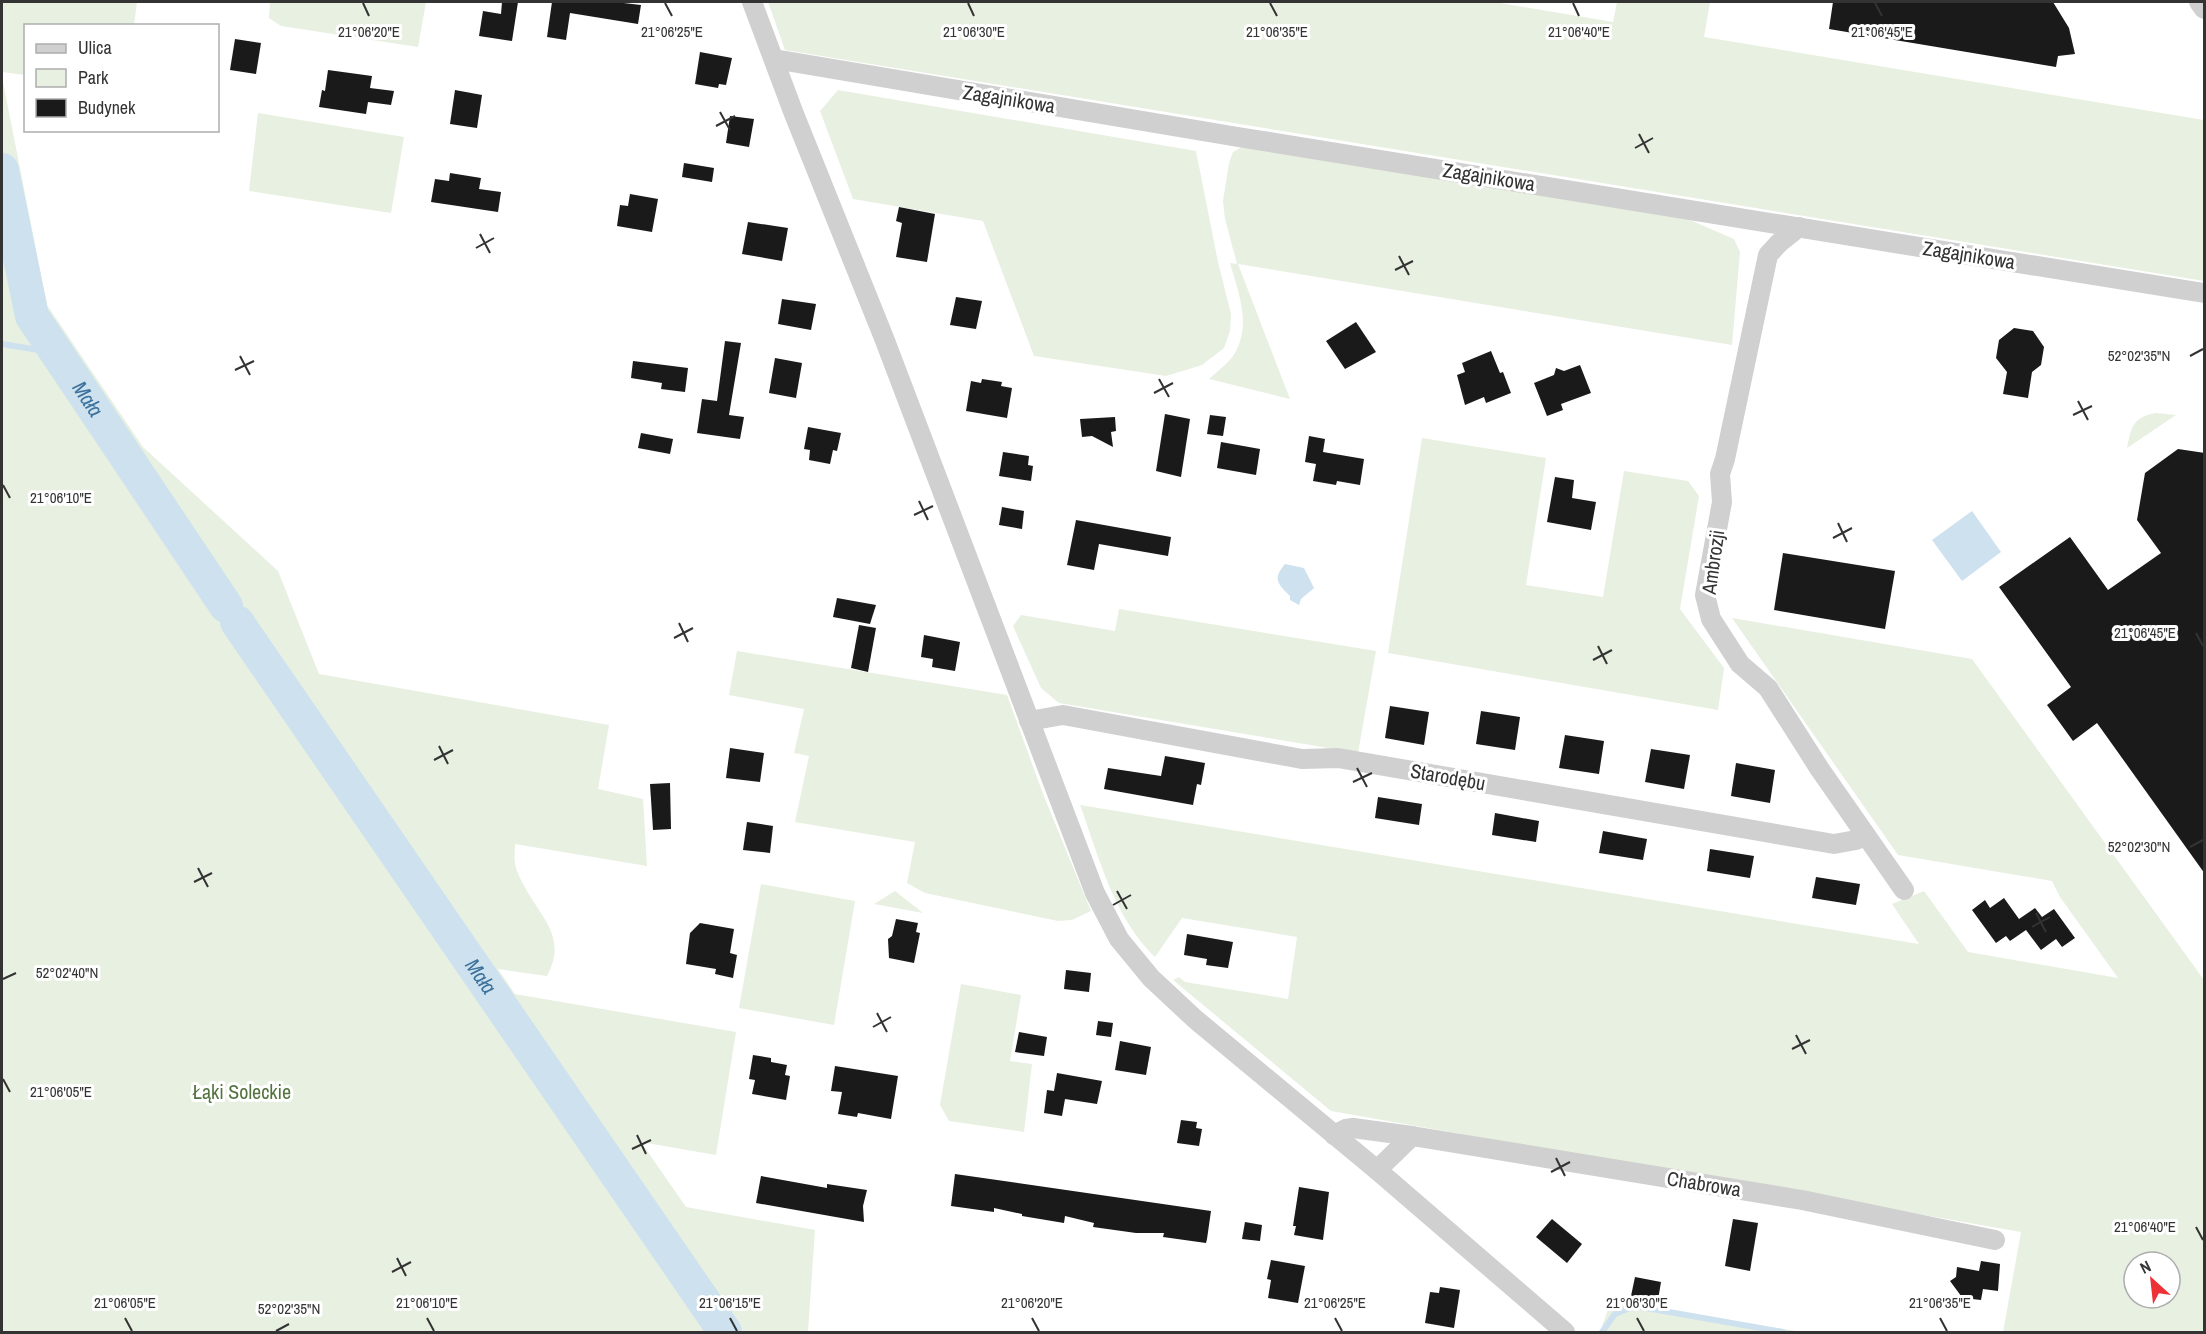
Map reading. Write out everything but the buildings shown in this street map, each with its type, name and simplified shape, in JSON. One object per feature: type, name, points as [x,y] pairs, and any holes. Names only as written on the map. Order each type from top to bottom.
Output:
[{"type":"street","points":[[752,2],[884,338],[1095,893],[1119,939],[1151,978],[1188,1012],[1377,1170],[1565,1332]]},
{"type":"street","points":[[2199,2],[2205,9]]},
{"type":"street","name":"Zagajnikowa","points":[[774,59],[2205,293]]},
{"type":"street","name":"Ambrozji","points":[[1799,227],[1768,255],[1720,474],[1722,502],[1705,595],[1711,619],[1740,664],[1768,688],[1864,835],[1904,890]]},
{"type":"street","name":"Starodębu","points":[[1029,721],[1063,715],[1240,749],[1302,759],[1338,758],[1834,844],[1856,840],[1864,835]]},
{"type":"street","name":"Chabrowa","points":[[1334,1135],[1353,1128],[1412,1136],[1802,1200],[1995,1240]]},
{"type":"street","points":[[1377,1170],[1412,1136]]},
{"type":"green space","points":[[2,2],[137,2],[134,24],[24,24],[24,75],[2,72]]},
{"type":"green space","points":[[270,2],[426,2],[418,47],[281,26],[269,18]]},
{"type":"green space","points":[[768,2],[1494,2],[1613,22],[1617,2],[1710,2],[1704,37],[2204,120],[2204,281],[785,50]]},
{"type":"green space","name":"Łąki Soleckie","points":[[2,77],[47,305],[143,447],[278,571],[319,674],[609,725],[598,789],[643,799],[647,866],[515,844],[517,871],[550,928],[555,950],[547,976],[498,969],[515,994],[736,1032],[716,1155],[641,1142],[686,1207],[815,1230],[808,1332],[2,1332]]},
{"type":"green space","points":[[838,90],[1196,151],[1231,314],[1230,331],[1224,348],[1202,365],[1166,376],[1034,356],[983,221],[853,199],[820,111]]},
{"type":"green space","points":[[258,113],[404,137],[391,213],[249,191]]},
{"type":"green space","points":[[1243,146],[1643,209],[1690,220],[1734,239],[1740,252],[1732,345],[1238,264],[1290,399],[1209,379],[1234,355],[1243,329],[1242,307],[1230,263],[1237,264],[1225,219],[1223,201],[1233,152]]},
{"type":"green space","points":[[2156,413],[2176,415],[2127,448],[2134,424],[2142,417]]},
{"type":"green space","points":[[1422,438],[1546,458],[1526,585],[1603,597],[1624,471],[1688,481],[1699,496],[1680,609],[1724,668],[1718,710],[1388,653]]},
{"type":"green space","points":[[1119,609],[1376,651],[1358,753],[1059,703],[1041,688],[1013,626],[1021,615],[1115,631]]},
{"type":"green space","points":[[1732,618],[1972,659],[2204,980],[2204,1332],[2003,1332],[2021,1232],[1331,1111],[1173,980],[1179,977],[1185,982],[1288,999],[1297,937],[1182,918],[1155,957],[1141,941],[1118,905],[1101,866],[1080,805],[1919,944],[1892,904],[1924,891],[1968,952],[2118,978],[2060,897],[2052,881],[1898,855]]},
{"type":"green space","points":[[737,651],[1007,695],[1043,794],[1091,911],[1072,920],[1058,921],[925,893],[907,883],[915,842],[795,822],[809,756],[794,753],[804,709],[729,695]]},
{"type":"green space","points":[[761,884],[855,901],[834,1025],[739,1008]]},
{"type":"green space","points":[[895,891],[923,913],[874,904]]},
{"type":"green space","points":[[961,984],[1021,995],[1010,1061],[1032,1064],[1024,1132],[949,1121],[940,1105]]},
{"type":"green space","points":[[1611,1301],[1802,1332],[1600,1332]]},
{"type":"water","points":[[1972,511],[2001,552],[1962,581],[1932,540]]},
{"type":"water","points":[[1285,564],[1304,568],[1314,588],[1301,599],[1299,605],[1290,600],[1290,596],[1278,581]]},
{"type":"waterway","name":"Mała","points":[[2,170],[32,316],[226,606]]},
{"type":"waterway","points":[[2,344],[57,353]]},
{"type":"waterway","name":"Mała","points":[[237,622],[725,1332]]},
{"type":"waterway","points":[[1602,1332],[1615,1314],[1635,1306],[1783,1332]]}]
